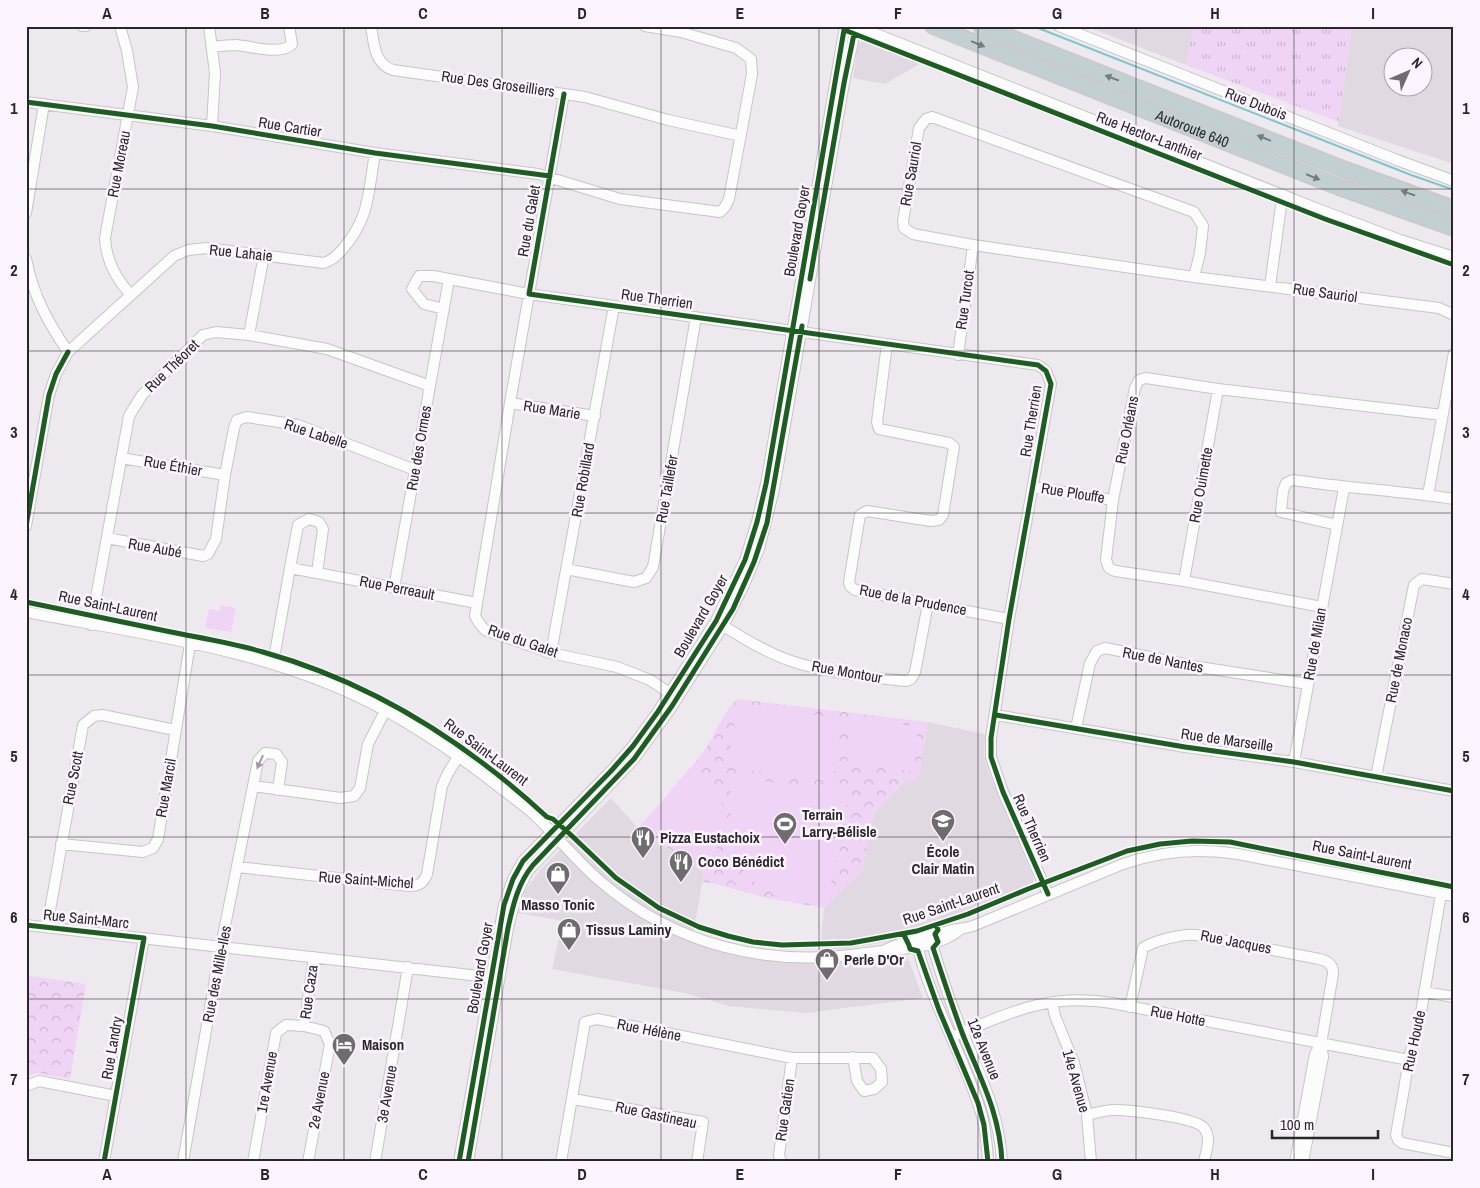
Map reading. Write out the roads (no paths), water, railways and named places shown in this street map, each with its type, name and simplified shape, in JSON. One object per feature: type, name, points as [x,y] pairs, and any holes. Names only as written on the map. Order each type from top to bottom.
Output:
[{"type":"highway","name":"Autoroute 640","points":[[933,26],[1339,187],[1454,228]]},
{"type":"highway","name":"Autoroute 640","points":[[982,26],[1343,170],[1454,209]]},
{"type":"street","name":"Rue Moreau","points":[[120,26],[133,87],[105,238],[105,250],[113,272],[121,285],[131,295]]},
{"type":"street","points":[[209,26],[215,73],[212,126]]},
{"type":"street","points":[[212,47],[235,45],[268,50],[289,47],[292,44],[290,26]]},
{"type":"street","name":"Rue Des Groseilliers","points":[[371,26],[378,58],[386,68],[392,70],[585,97],[668,120],[741,136]]},
{"type":"street","points":[[645,26],[681,32],[736,48],[751,59],[752,74],[741,136]]},
{"type":"street","name":"Boulevard Goyer","points":[[796,332],[845,26]]},
{"type":"street","name":"Boulevard Goyer","points":[[459,1162],[495,978],[517,893],[528,871],[554,835],[634,759],[720,624],[745,560],[766,484],[856,26]]},
{"type":"street","name":"Rue Hector-Lanthier","points":[[856,26],[1284,195],[1385,234],[1454,257]]},
{"type":"street","name":"Rue Dubois","points":[[1059,26],[1454,181]]},
{"type":"street","name":"Rue du Galet","points":[[564,94],[475,616],[478,623],[485,630],[551,653],[617,667],[650,680],[674,696]]},
{"type":"street","name":"Rue Cartier","points":[[26,102],[212,126],[375,153],[550,176],[560,181],[620,199],[720,212],[726,207],[729,199],[741,136]]},
{"type":"street","points":[[26,213],[44,104]]},
{"type":"street","name":"Rue Sauriol","points":[[1194,277],[1200,253],[1203,226],[1194,212],[932,118],[926,119],[919,128],[903,221],[904,228],[913,234],[973,245],[1194,277],[1439,308],[1454,315]]},
{"type":"street","name":"Rue Lahaie","points":[[26,526],[49,395],[56,374],[68,352],[174,256],[188,250],[207,248],[323,263],[329,262],[352,238],[363,219],[375,153]]},
{"type":"street","points":[[1270,286],[1284,195]]},
{"type":"street","name":"Rue Turcot","points":[[958,355],[973,245]]},
{"type":"street","points":[[249,335],[264,255]]},
{"type":"street","points":[[26,260],[31,283],[47,319],[68,352]]},
{"type":"street","points":[[444,309],[424,304],[412,289],[419,276],[433,276],[529,294]]},
{"type":"street","name":"Rue des Ormes","points":[[394,588],[449,279]]},
{"type":"street","name":"Rue Therrien","points":[[529,294],[1038,366],[1046,371],[1051,384],[1009,619],[996,715],[991,738],[991,757],[1003,792],[1048,894]]},
{"type":"street","name":"Rue Robillard","points":[[551,653],[614,306]]},
{"type":"street","name":"Rue Taillefer","points":[[566,569],[634,582],[646,578],[653,567],[696,317]]},
{"type":"street","name":"Rue Théoret","points":[[92,625],[129,416],[142,395],[204,335],[216,332],[249,335],[327,349],[430,386]]},
{"type":"street","name":"Rue de la Prudence","points":[[887,344],[877,422],[878,429],[949,443],[954,447],[945,506],[943,515],[939,520],[931,521],[867,511],[860,515],[849,582],[850,586],[855,590],[1009,619]]},
{"type":"street","points":[[1428,495],[1454,352]]},
{"type":"street","name":"Rue Orléans","points":[[1322,607],[1184,581],[1115,571],[1109,568],[1106,560],[1113,500],[1135,388],[1139,380],[1146,378],[1218,389],[1442,414]]},
{"type":"street","name":"Rue Ouimette","points":[[1184,581],[1218,389]]},
{"type":"street","name":"Rue Marie","points":[[510,403],[595,416]]},
{"type":"street","name":"Rue Labelle","points":[[203,556],[208,554],[216,540],[225,475],[237,420],[247,417],[298,425],[416,470]]},
{"type":"street","name":"Rue Éthier","points":[[121,458],[225,475]]},
{"type":"street","points":[[1337,525],[1281,512],[1283,491],[1286,483],[1292,480],[1344,488],[1454,499]]},
{"type":"street","name":"Rue Plouffe","points":[[1033,486],[1113,500]]},
{"type":"street","name":"Rue de Milan","points":[[1294,762],[1344,488]]},
{"type":"street","points":[[273,664],[277,651],[298,525],[309,519],[319,522],[323,529],[317,573]]},
{"type":"street","name":"Rue Aubé","points":[[107,538],[203,556]]},
{"type":"street","name":"Rue Perreault","points":[[290,568],[477,603]]},
{"type":"street","name":"Rue de Monaco","points":[[1376,777],[1414,585],[1422,579],[1454,584]]},
{"type":"street","name":"Rue Montour","points":[[720,624],[763,649],[792,661],[852,674],[906,681],[911,679],[915,672],[928,604]]},
{"type":"street","name":"Rue Saint-Laurent","points":[[26,612],[190,644],[273,664],[339,689],[385,710],[418,729],[458,756],[522,805],[596,878],[629,904],[659,923],[701,941],[735,951],[789,958],[822,958],[884,951],[900,944],[931,940],[947,931],[960,930],[1132,861],[1177,852],[1205,850],[1247,855],[1454,896]]},
{"type":"street","name":"Rue Marcil","points":[[61,844],[142,852],[153,848],[158,838],[190,644]]},
{"type":"street","name":"Rue de Nantes","points":[[1076,728],[1090,663],[1097,651],[1105,648],[1199,667],[1308,684]]},
{"type":"street","points":[[253,786],[341,798],[354,796],[360,788],[370,738],[385,710]]},
{"type":"street","name":"Rue Scott","points":[[47,927],[83,726],[94,716],[102,715],[175,730]]},
{"type":"street","name":"Rue de Marseille","points":[[996,715],[1185,747],[1294,762],[1454,791]]},
{"type":"street","name":"Rue des Mille-Iles","points":[[183,1162],[253,786],[260,758],[265,753],[272,752],[282,762],[278,790]]},
{"type":"street","name":"Rue Saint-Michel","points":[[237,867],[410,886],[420,884],[424,881],[427,874],[442,786],[458,756]]},
{"type":"street","name":"Rue Houde","points":[[1441,894],[1419,1024],[1409,1060],[1396,1138],[1405,1144],[1454,1153]]},
{"type":"street","name":"Rue Saint-Marc","points":[[26,925],[495,978]]},
{"type":"street","name":"Rue Jacques","points":[[1130,1006],[1143,948],[1149,944],[1196,934],[1320,959],[1330,963],[1333,974],[1321,1044]]},
{"type":"street","name":"Rue Landry","points":[[104,1162],[144,938]]},
{"type":"street","name":"12e Avenue","points":[[931,940],[962,1032],[992,1103],[1002,1162]]},
{"type":"street","name":"12e Avenue","points":[[916,943],[935,999],[978,1103],[984,1125],[988,1162]]},
{"type":"street","name":"Rue Caza","points":[[304,1026],[314,957]]},
{"type":"street","name":"3e Avenue","points":[[375,1162],[408,967]]},
{"type":"street","name":"Boulevard Goyer","points":[[468,1162],[495,978]]},
{"type":"street","points":[[1424,992],[1454,997]]},
{"type":"street","name":"Rue Hotte","points":[[950,1037],[1021,1008],[1052,1002],[1086,1000],[1130,1006],[1409,1060]]},
{"type":"street","name":"14e Avenue","points":[[1052,1002],[1055,1016],[1074,1063],[1087,1115],[1091,1162]]},
{"type":"street","name":"Rue Hélène","points":[[561,1162],[585,1022],[597,1019],[792,1058],[853,1057]]},
{"type":"street","name":"1re Avenue","points":[[253,1162],[276,1033],[286,1025],[304,1026]]},
{"type":"street","name":"2e Avenue","points":[[304,1026],[324,1030],[330,1044],[308,1162]]},
{"type":"street","points":[[1295,1162],[1314,1054],[1321,1044]]},
{"type":"street","points":[[1304,1162],[1323,1057],[1321,1044]]},
{"type":"street","name":"Rue Gatien","points":[[782,1162],[780,1155],[792,1058]]},
{"type":"street","points":[[26,1086],[39,1081],[116,1096]]},
{"type":"street","name":"Rue Gastineau","points":[[573,1099],[703,1122],[697,1162]]},
{"type":"street","points":[[1087,1115],[1112,1110],[1135,1111],[1193,1121],[1204,1127],[1209,1137],[1204,1162]]},
{"type":"waterway","points":[[1033,26],[1411,175],[1454,190]]},
{"type":"place","name":"École Clair Matin","points":[[943,842]]},
{"type":"place","name":"Terrain Larry-Bélisle","points":[[785,845]]},
{"type":"place","name":"Pizza Eustachoix","points":[[643,859]]},
{"type":"place","name":"Coco Bénédict","points":[[681,883]]},
{"type":"place","name":"Masso Tonic","points":[[558,895]]},
{"type":"place","name":"Tissus Laminy","points":[[569,951]]},
{"type":"place","name":"Perle D'Or","points":[[827,981]]},
{"type":"place","name":"Maison","points":[[344,1066]]}]
